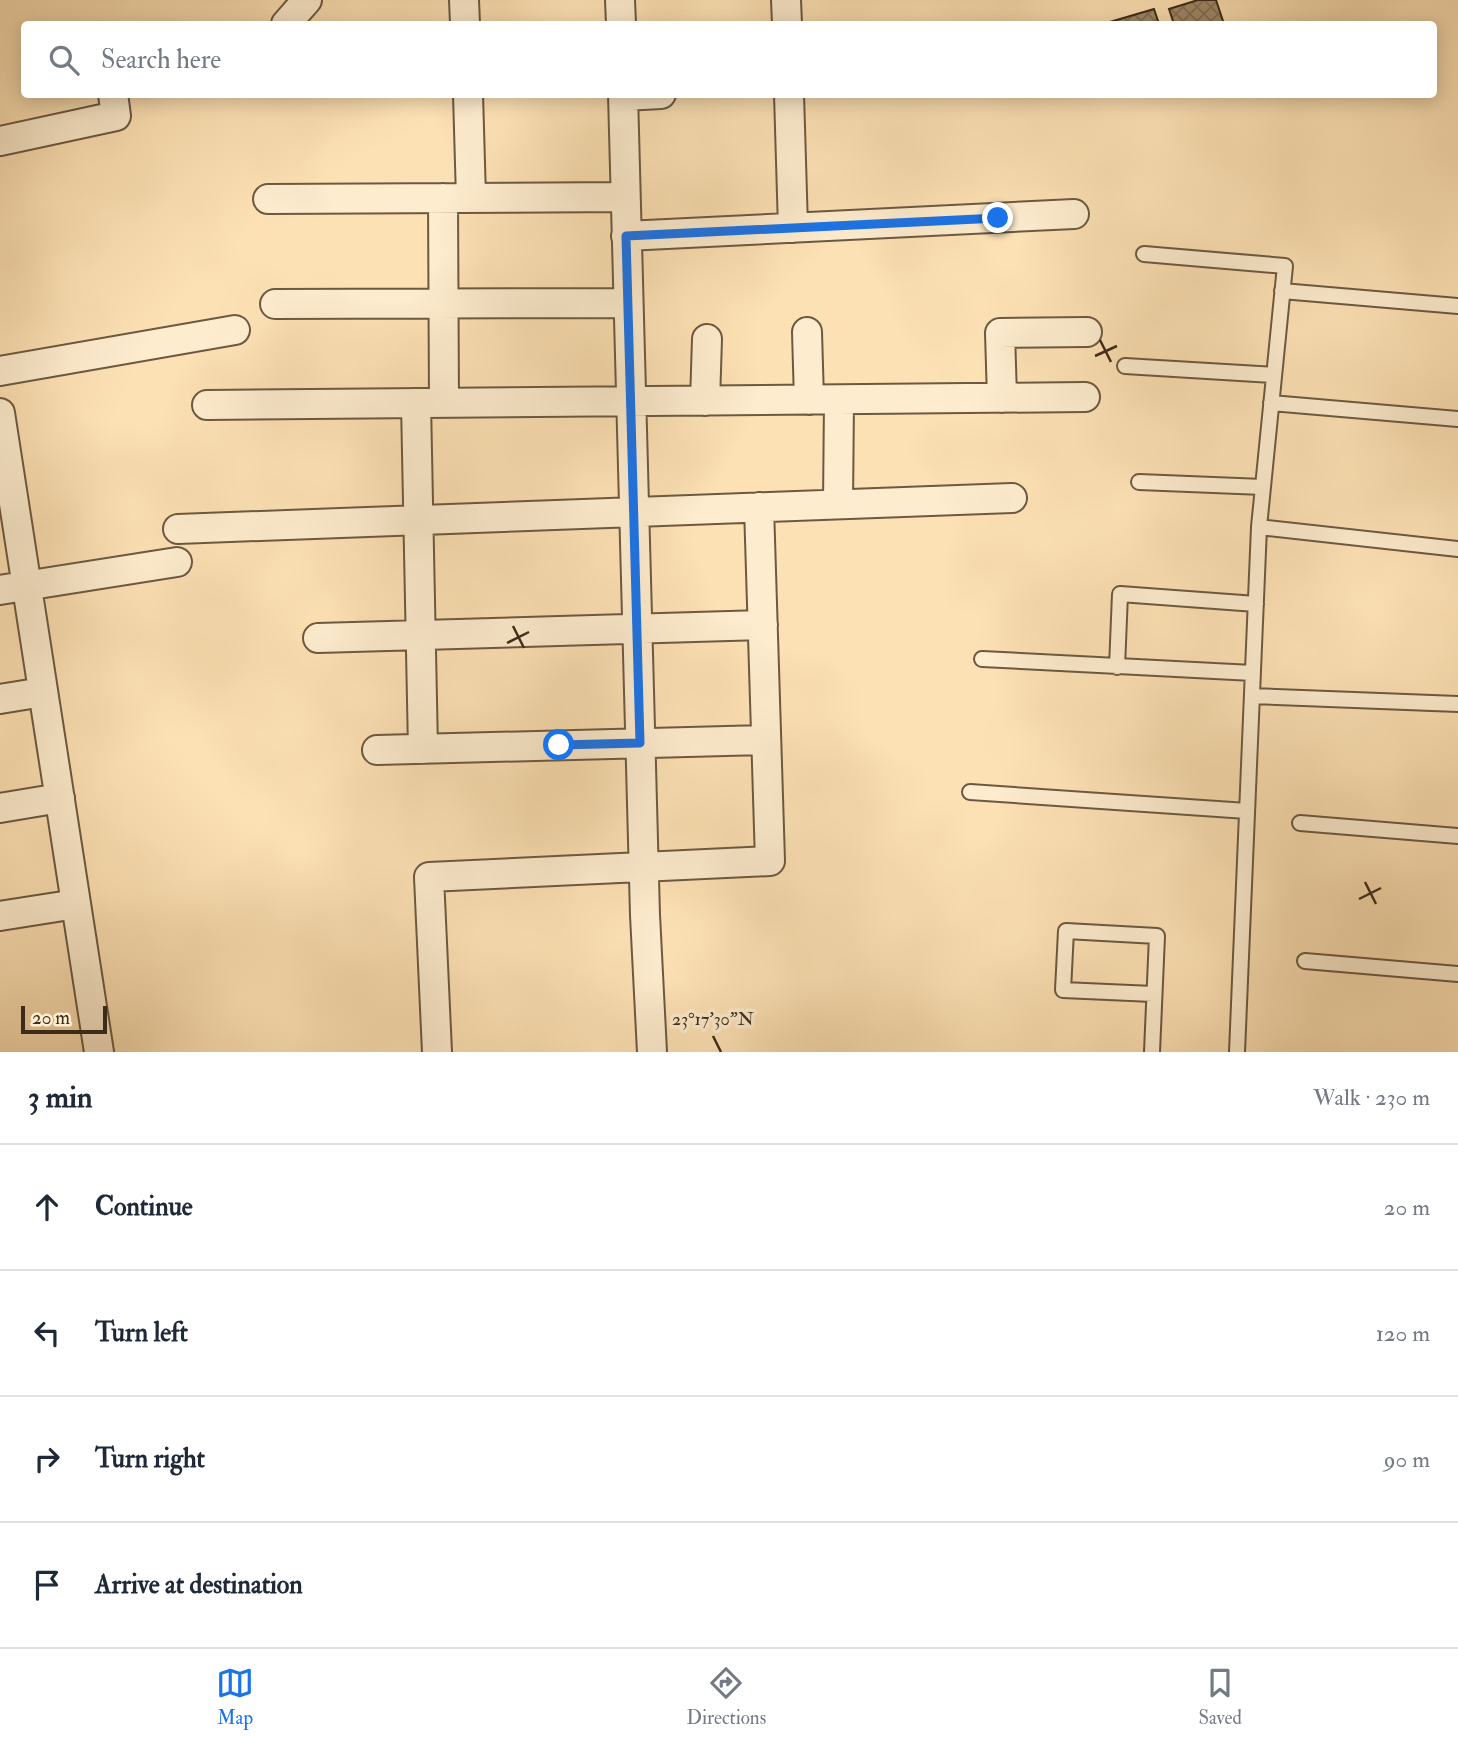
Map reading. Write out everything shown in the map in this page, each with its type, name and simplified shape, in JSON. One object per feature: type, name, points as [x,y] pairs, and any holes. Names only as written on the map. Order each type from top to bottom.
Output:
[{"type":"street","points":[[289,21],[307,0]]},
{"type":"street","points":[[464,0],[465,21]]},
{"type":"street","points":[[620,0],[621,21]]},
{"type":"street","points":[[786,0],[787,21]]},
{"type":"street","points":[[0,141],[116,116],[114,98]]},
{"type":"street","points":[[468,98],[471,198]]},
{"type":"street","points":[[623,98],[640,743],[652,1052]]},
{"type":"street","points":[[789,98],[793,228]]},
{"type":"street","points":[[268,199],[625,197]]},
{"type":"street","points":[[423,749],[419,520],[443,304],[443,198]]},
{"type":"street","points":[[626,236],[1074,214]]},
{"type":"street","points":[[275,304],[628,303]]},
{"type":"street","points":[[0,371],[235,330]]},
{"type":"street","points":[[807,332],[809,400]]},
{"type":"street","points":[[1002,398],[1000,333],[1087,332]]},
{"type":"street","points":[[705,401],[707,339]]},
{"type":"street","points":[[207,405],[1085,397]]},
{"type":"street","points":[[838,504],[839,400]]},
{"type":"street","points":[[0,413],[13,587],[43,692],[99,1052]]},
{"type":"street","points":[[178,529],[1012,498]]},
{"type":"street","points":[[436,1052],[429,877],[770,861],[759,507]]},
{"type":"street","points":[[13,587],[177,562]]},
{"type":"street","points":[[318,638],[763,625]]},
{"type":"street","points":[[0,699],[43,692]]},
{"type":"street","points":[[377,750],[766,740]]},
{"type":"street","points":[[0,808],[60,798]]},
{"type":"street","points":[[0,916],[76,904]]},
{"type":"lane","points":[[1144,254],[1285,266],[1259,527],[1237,1052]]},
{"type":"lane","points":[[1282,291],[1458,306]]},
{"type":"lane","points":[[1125,366],[1274,375]]},
{"type":"lane","points":[[1271,403],[1458,419]]},
{"type":"lane","points":[[1139,482],[1263,487]]},
{"type":"lane","points":[[1259,527],[1458,549]]},
{"type":"lane","points":[[1117,667],[1120,594],[1256,604]]},
{"type":"lane","points":[[982,659],[1253,673]]},
{"type":"lane","points":[[1252,696],[1458,704]]},
{"type":"lane","points":[[970,792],[1247,811]]},
{"type":"lane","points":[[1300,824],[1458,836]]},
{"type":"lane","points":[[1152,1052],[1157,936],[1066,931],[1063,990],[1153,995]]},
{"type":"lane","points":[[1305,961],[1458,974]]},
{"type":"building","points":[[1198,0],[1216,0],[1223,21],[1173,21],[1169,9]]},
{"type":"building","points":[[1154,9],[1158,21],[1113,21]]},
{"type":"route","points":[[559,745],[640,743],[626,236],[998,218]]}]
